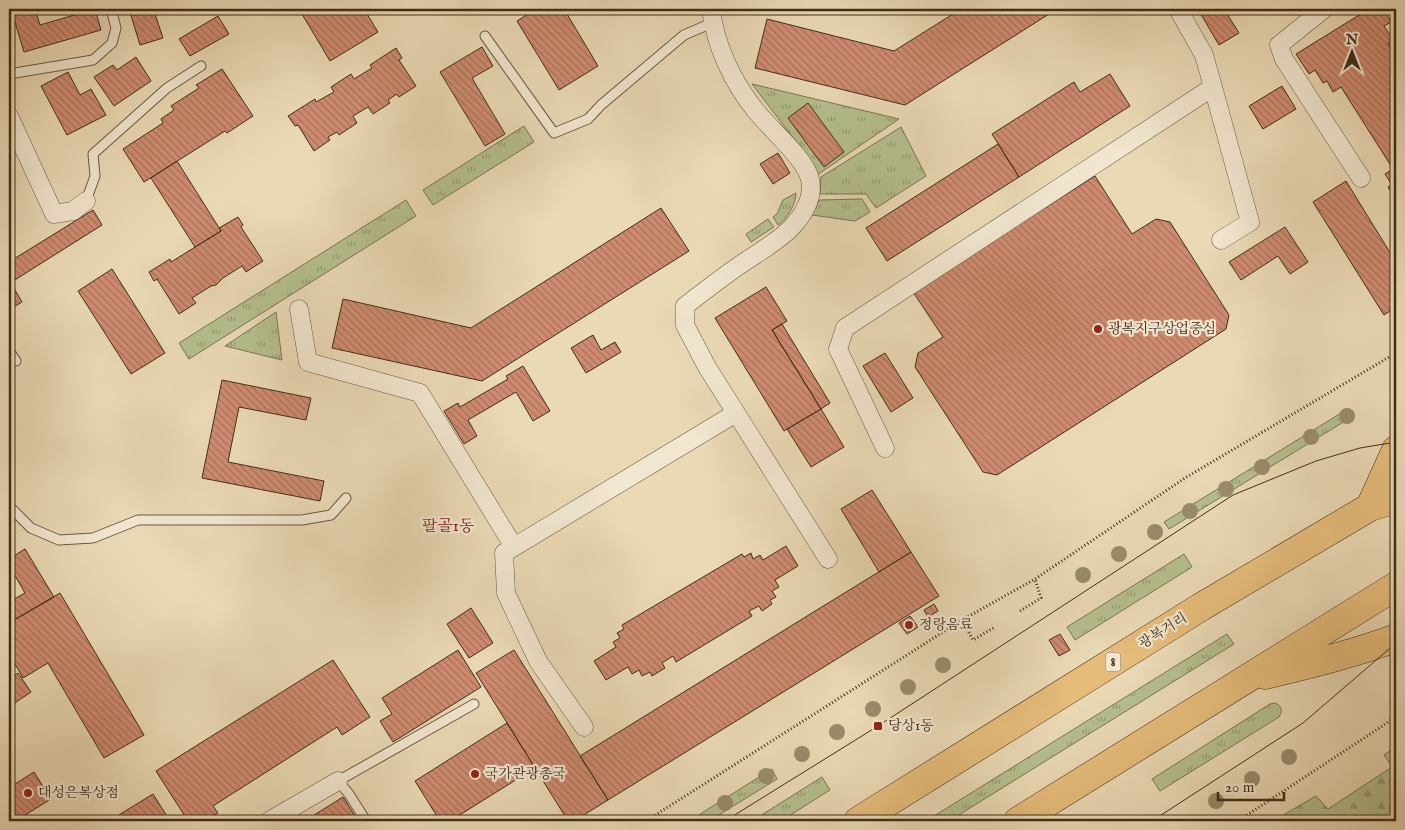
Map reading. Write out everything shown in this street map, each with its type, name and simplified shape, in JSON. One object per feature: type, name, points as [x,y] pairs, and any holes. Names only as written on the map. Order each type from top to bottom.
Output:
[{"type":"highway","points":[[1370,507],[1396,450]]},
{"type":"highway","name":"광복거리","points":[[858,821],[1201,607],[1370,507],[1396,499]]},
{"type":"highway","points":[[1018,821],[1396,586]]},
{"type":"highway","points":[[1246,678],[1305,666],[1367,649],[1396,638]]},
{"type":"street","points":[[1178,9],[1204,55],[1250,222],[1221,240]]},
{"type":"street","points":[[1324,9],[1279,45],[1284,59],[1361,178]]},
{"type":"street","points":[[711,16],[728,67],[756,111],[804,167],[810,178],[811,195],[806,207],[792,227],[685,306],[685,325],[707,367],[828,559]]},
{"type":"street","points":[[885,448],[838,349],[845,328],[1212,87]]},
{"type":"street","points":[[9,116],[54,214],[73,211],[86,201]]},
{"type":"street","points":[[299,309],[308,362],[420,393],[514,547]]},
{"type":"street","points":[[584,727],[538,661],[506,593],[504,553],[736,412]]},
{"type":"street","points":[[269,821],[338,781]]},
{"type":"lane","points":[[9,74],[92,60],[112,43],[116,28],[111,9]]},
{"type":"lane","points":[[485,36],[554,133],[588,119],[601,104],[684,35],[711,16]]},
{"type":"lane","points":[[86,201],[95,176],[92,154],[167,88],[201,66]]},
{"type":"lane","points":[[9,351],[16,361]]},
{"type":"lane","points":[[9,506],[31,528],[58,540],[93,538],[138,520],[302,520],[331,515],[346,498]]},
{"type":"lane","points":[[366,821],[349,794],[338,781],[474,704]]},
{"type":"path","points":[[646,821],[962,620],[1035,579],[1185,478],[1396,353]]},
{"type":"path","points":[[1020,612],[1041,598],[1035,579]]},
{"type":"path","points":[[962,620],[973,640],[994,627]]},
{"type":"path","points":[[1238,821],[1396,717]]},
{"type":"green space","points":[[752,84],[899,119],[817,175],[813,164]]},
{"type":"green space","points":[[524,126],[534,142],[433,205],[423,190]]},
{"type":"green space","points":[[901,127],[926,176],[876,208],[866,194],[820,194],[821,177]]},
{"type":"green space","points":[[796,193],[790,211],[778,225],[773,217],[777,214],[783,200]]},
{"type":"green space","points":[[862,199],[870,212],[855,221],[812,215],[819,200]]},
{"type":"green space","points":[[406,200],[416,216],[189,359],[179,343]]},
{"type":"green space","points":[[768,219],[774,227],[751,242],[746,234]]},
{"type":"green space","points":[[276,312],[282,360],[225,346]]},
{"type":"green space","points":[[1346,410],[1350,418],[1169,529],[1164,522]]},
{"type":"green space","points":[[1184,554],[1192,567],[1075,640],[1067,627]]},
{"type":"green space","points":[[1227,634],[1234,644],[949,821],[926,821]]},
{"type":"green space","points":[[1275,703],[1281,709],[1279,717],[1160,791],[1152,779],[1270,704]]},
{"type":"green space","points":[[1396,747],[1396,821],[1273,821],[1316,796],[1328,809],[1392,767],[1384,755]]},
{"type":"green space","points":[[772,769],[777,779],[709,821],[689,821]]},
{"type":"green space","points":[[822,777],[830,790],[781,821],[752,821]]},
{"type":"building","points":[[11,9],[35,9],[40,25],[95,9],[101,30],[24,52]]},
{"type":"building","points":[[129,9],[172,9],[155,14],[163,38],[140,45]]},
{"type":"building","points":[[299,9],[364,9],[378,32],[330,61]]},
{"type":"building","points":[[536,9],[564,9],[598,66],[559,90],[517,21]]},
{"type":"building","points":[[961,9],[1057,9],[905,105],[755,68],[767,19],[894,51]]},
{"type":"building","points":[[1202,9],[1224,9],[1239,33],[1219,45],[1199,11]]},
{"type":"building","points":[[1369,9],[1383,9],[1391,22],[1384,26],[1393,40],[1388,43],[1394,54],[1390,56],[1396,67],[1396,200],[1388,187],[1392,185],[1385,174],[1393,169],[1341,87],[1333,92],[1327,81],[1323,83],[1315,70],[1309,74],[1296,54]]},
{"type":"building","points":[[218,16],[229,34],[190,56],[179,39]]},
{"type":"building","points":[[482,47],[493,66],[472,78],[505,134],[485,146],[440,72]]},
{"type":"building","points":[[396,48],[402,58],[399,60],[416,86],[399,97],[397,94],[388,100],[390,103],[373,114],[368,107],[353,116],[357,123],[339,135],[337,132],[328,137],[330,140],[314,151],[298,125],[295,126],[288,116],[315,99],[316,102],[334,92],[331,87],[351,74],[354,79],[372,68],[370,65]]},
{"type":"building","points":[[136,57],[151,81],[114,106],[94,77],[113,65],[117,70]]},
{"type":"building","points":[[222,69],[253,116],[227,133],[225,131],[144,182],[123,149],[163,123],[161,119],[174,110],[171,106],[199,88],[196,85]]},
{"type":"building","points":[[68,72],[80,95],[91,89],[106,115],[67,135],[41,86]]},
{"type":"building","points":[[1110,74],[1130,106],[1019,177],[992,134],[1074,82],[1080,92]]},
{"type":"building","points":[[1282,86],[1296,109],[1263,129],[1249,106]]},
{"type":"building","points":[[808,103],[844,152],[824,167],[788,118]]},
{"type":"building","points":[[998,144],[1019,177],[887,261],[866,228]]},
{"type":"building","points":[[778,153],[790,173],[773,184],[760,164]]},
{"type":"building","points":[[177,161],[221,231],[195,247],[151,178]]},
{"type":"building","points":[[1095,176],[1132,234],[1156,219],[1170,222],[1229,315],[1226,329],[997,475],[983,472],[915,367],[918,353],[943,337],[913,292]]},
{"type":"building","points":[[1346,181],[1394,259],[1396,257],[1396,307],[1384,315],[1313,202]]},
{"type":"building","points":[[661,208],[689,251],[482,381],[332,348],[343,299],[471,328]]},
{"type":"building","points":[[93,210],[102,225],[10,283],[9,262]]},
{"type":"building","points":[[238,217],[243,225],[241,227],[263,261],[246,272],[242,266],[223,278],[216,285],[211,286],[192,298],[196,303],[179,314],[157,279],[154,281],[149,272],[170,259],[171,262],[221,231],[219,228]]},
{"type":"building","points":[[1285,227],[1308,262],[1290,274],[1278,256],[1241,280],[1229,262]]},
{"type":"building","points":[[112,269],[165,353],[131,374],[78,291]]},
{"type":"building","points":[[9,280],[22,302],[9,310]]},
{"type":"building","points":[[766,287],[787,321],[772,330],[821,409],[784,431],[715,318]]},
{"type":"building","points":[[782,324],[830,403],[821,409],[772,330]]},
{"type":"building","points":[[593,335],[601,350],[615,342],[621,352],[586,373],[571,348]]},
{"type":"building","points":[[885,353],[913,398],[891,412],[863,366]]},
{"type":"building","points":[[523,366],[550,411],[533,421],[516,392],[468,420],[477,436],[464,444],[444,411],[458,403],[460,407],[508,379],[506,376]]},
{"type":"building","points":[[222,380],[311,398],[306,420],[239,407],[228,462],[324,481],[320,501],[202,478]]},
{"type":"building","points":[[821,409],[844,447],[811,467],[787,429]]},
{"type":"building","points":[[872,490],[911,552],[879,572],[841,509]]},
{"type":"building","points":[[786,546],[798,566],[775,580],[779,587],[772,591],[776,597],[770,600],[772,604],[762,611],[759,606],[749,611],[752,616],[676,662],[673,656],[662,663],[665,668],[652,676],[650,672],[642,676],[639,670],[632,674],[628,667],[606,680],[594,661],[616,647],[613,642],[620,638],[617,633],[624,629],[622,625],[742,554],[744,557],[751,553],[753,559],[760,555],[763,560]]},
{"type":"building","points":[[25,549],[54,597],[9,623],[9,602],[25,593],[9,565],[9,559]]},
{"type":"building","points":[[911,552],[939,596],[608,800],[580,756]]},
{"type":"building","points":[[60,593],[144,735],[104,758],[48,663],[23,678],[9,653],[9,623]]},
{"type":"building","name":"정랑음료","points":[[934,604],[938,611],[928,617],[924,610]]},
{"type":"building","points":[[471,608],[493,643],[469,658],[447,624]]},
{"type":"building","name":"정랑음료","points":[[910,616],[918,627],[907,634],[899,623]]},
{"type":"building","points":[[1060,634],[1070,650],[1059,656],[1049,640]]},
{"type":"building","points":[[458,650],[481,687],[393,742],[380,721],[392,714],[382,698]]},
{"type":"building","points":[[514,650],[608,800],[574,821],[568,821],[476,673]]},
{"type":"building","points":[[333,660],[370,717],[342,735],[337,727],[213,806],[218,813],[204,821],[188,821],[156,771]]},
{"type":"building","points":[[18,673],[31,692],[9,707],[9,679]]},
{"type":"building","name":"국가관광총국","points":[[507,723],[535,768],[450,821],[440,821],[415,781]]},
{"type":"building","name":"대성은복상점","points":[[34,772],[51,799],[22,817],[25,821],[9,821],[9,788]]},
{"type":"building","name":"대성은복상점","points":[[153,794],[170,821],[109,821]]},
{"type":"building","points":[[343,797],[358,821],[314,821],[311,817]]},
{"type":"tram line","points":[[725,821],[878,726],[1233,495],[1316,461],[1360,448],[1396,442]]},
{"type":"tram line","points":[[1152,821],[1303,723],[1396,643]]},
{"type":"place","name":"광복지구상업중심","points":[[1098,329]]},
{"type":"place","name":"정랑음료","points":[[909,625]]},
{"type":"place","name":"당상1동","points":[[878,726]]},
{"type":"place","name":"국가관광총국","points":[[475,774]]},
{"type":"place","name":"대성은복상점","points":[[28,793]]},
{"type":"district","name":"팔골1동","points":[[448,527]]}]
